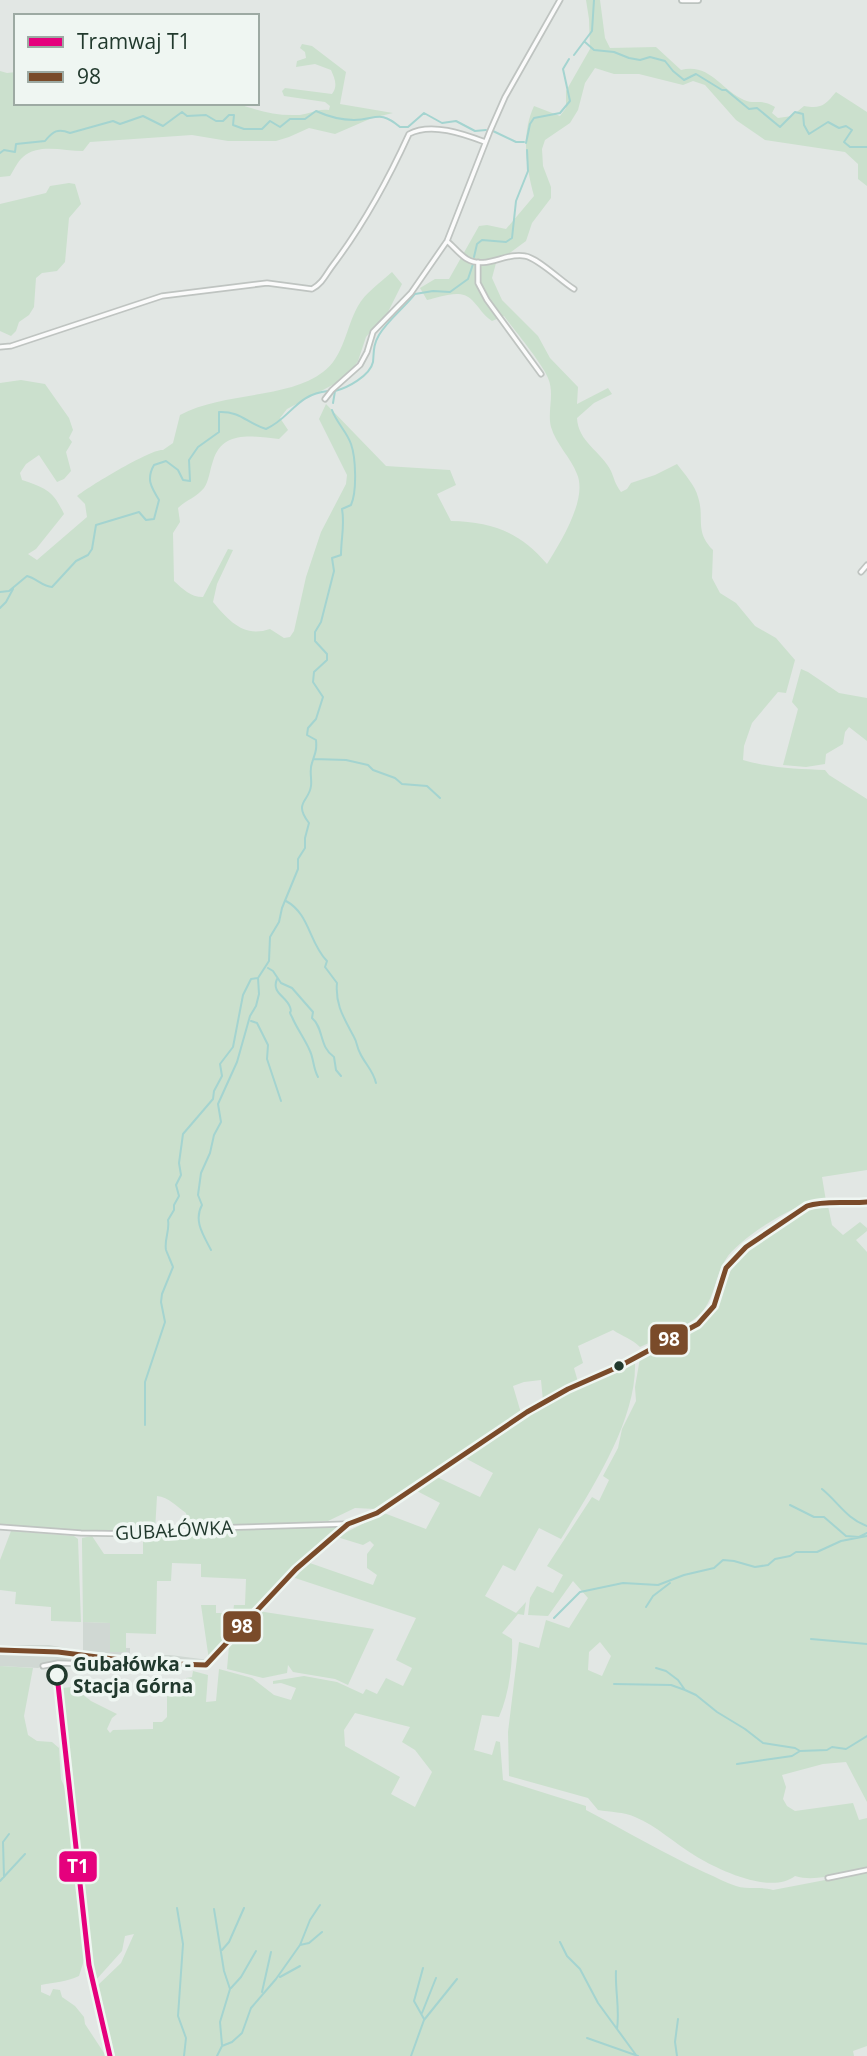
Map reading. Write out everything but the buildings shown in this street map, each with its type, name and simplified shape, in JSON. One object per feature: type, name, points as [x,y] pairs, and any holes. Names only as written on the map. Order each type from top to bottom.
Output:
[{"type":"street","points":[[325,399],[360,365],[373,332],[411,293],[447,240],[505,97],[558,0]]},
{"type":"street","points":[[682,0],[698,0]]},
{"type":"street","points":[[0,347],[69,328],[162,296],[267,283],[312,289],[326,277],[361,226],[400,156],[409,134],[435,130],[485,142]]},
{"type":"street","points":[[447,240],[468,260],[487,263],[506,255],[536,259],[574,289]]},
{"type":"street","points":[[478,262],[478,283],[487,300],[541,374]]},
{"type":"street","points":[[861,572],[867,565]]},
{"type":"street","name":"GUBAŁÓWKA","points":[[0,1527],[138,1534],[210,1528],[348,1524],[377,1513],[527,1412],[698,1324],[714,1306],[726,1268],[746,1247],[789,1217],[817,1203],[867,1202]]},
{"type":"street","name":"GUBAŁÓWKA","points":[[0,1650],[41,1651],[145,1663],[206,1665],[296,1569],[348,1524]]},
{"type":"street","points":[[43,1666],[58,1663],[121,1665]]},
{"type":"street","points":[[828,1878],[867,1870]]},
{"type":"shaded area","points":[[83,1622],[110,1623],[111,1652],[126,1651],[126,1648],[130,1648],[130,1656],[170,1655],[209,1660],[209,1667],[175,1668],[123,1662],[52,1662],[38,1668],[0,1666],[0,1645],[49,1645],[83,1651]]},
{"type":"green space","points":[[586,0],[600,0],[605,38],[610,48],[656,47],[681,70],[700,70],[744,100],[775,107],[772,113],[778,118],[792,116],[804,106],[823,105],[836,92],[867,112],[867,186],[858,179],[858,164],[845,152],[765,140],[736,120],[705,85],[693,81],[683,85],[639,74],[614,74],[595,68],[585,83],[578,110],[570,123],[545,140],[542,149],[543,166],[551,187],[551,198],[532,223],[526,241],[496,263],[492,278],[502,300],[538,336],[550,358],[578,387],[577,404],[608,388],[612,394],[594,403],[577,418],[581,434],[607,464],[621,492],[631,483],[677,464],[697,493],[702,530],[713,550],[712,578],[720,593],[736,603],[755,626],[776,638],[795,660],[786,693],[778,692],[752,723],[744,746],[743,760],[794,769],[825,770],[867,799],[867,1170],[822,1177],[826,1201],[802,1205],[788,1212],[757,1230],[733,1250],[726,1259],[703,1311],[691,1322],[640,1347],[613,1330],[578,1346],[583,1363],[574,1368],[578,1382],[543,1401],[541,1380],[513,1386],[521,1413],[375,1509],[355,1508],[328,1521],[187,1528],[186,1513],[169,1500],[157,1496],[155,1531],[81,1531],[0,1525],[0,383],[21,380],[45,384],[69,418],[73,430],[69,438],[72,442],[66,452],[71,471],[64,479],[57,482],[39,455],[26,464],[20,473],[22,480],[52,495],[64,514],[36,549],[28,554],[37,560],[87,517],[85,504],[77,496],[120,469],[173,443],[180,415],[215,402],[292,387],[323,372],[336,358],[361,301],[392,272],[402,284],[388,312],[366,337],[352,370],[340,381],[287,409],[280,418],[288,430],[279,439],[239,437],[223,444],[217,451],[204,488],[178,508],[180,522],[173,533],[174,581],[190,594],[203,597],[228,549],[233,550],[217,584],[213,602],[238,626],[252,631],[270,629],[284,638],[290,637],[294,631],[306,577],[321,532],[346,484],[347,475],[319,419],[326,404],[386,466],[450,470],[456,485],[437,494],[451,521],[480,524],[505,531],[527,544],[547,564],[571,520],[579,496],[577,474],[551,427],[551,390],[548,378],[504,316],[492,321],[467,296],[451,294],[427,300],[420,288],[435,279],[449,279],[479,226],[506,229],[534,196],[526,151],[527,128],[534,106],[560,116],[566,108],[566,91],[590,49]]},
{"type":"green space","points":[[302,44],[312,46],[346,72],[340,104],[393,113],[372,118],[335,134],[309,128],[276,141],[228,141],[192,135],[90,142],[83,151],[36,150],[21,159],[10,176],[0,177],[0,71],[14,72],[14,105],[243,105],[288,115],[329,110],[330,106],[325,102],[284,96],[282,91],[285,88],[332,94],[335,88],[331,70],[315,64],[296,67],[297,61],[306,58],[305,52],[300,48]]},
{"type":"green space","points":[[75,184],[81,204],[69,218],[65,262],[57,271],[42,273],[36,278],[34,307],[29,315],[19,322],[11,336],[0,331],[0,204],[46,193],[50,186]]},
{"type":"green space","points":[[801,669],[839,693],[867,698],[867,741],[849,727],[845,732],[843,744],[826,754],[825,764],[806,767],[783,765],[798,709],[792,702]]},
{"type":"green space","points":[[818,1205],[828,1206],[832,1225],[843,1235],[860,1222],[867,1228],[856,1240],[867,1252],[867,1802],[846,1762],[823,1764],[782,1775],[786,1787],[783,1799],[787,1806],[795,1811],[853,1803],[859,1820],[867,1818],[867,1868],[813,1878],[795,1876],[772,1883],[744,1878],[704,1861],[635,1817],[598,1810],[588,1798],[509,1776],[508,1732],[519,1642],[539,1648],[546,1620],[569,1628],[588,1598],[573,1581],[548,1616],[528,1615],[530,1598],[537,1586],[553,1593],[563,1575],[547,1566],[592,1497],[599,1501],[609,1480],[603,1476],[618,1448],[622,1429],[636,1401],[635,1387],[640,1358],[701,1326],[720,1296],[733,1265],[745,1250],[782,1223]],"holes":[[[600,1642],[611,1656],[602,1676],[588,1670],[589,1652]]]},
{"type":"green space","points":[[635,1362],[634,1385],[620,1431],[598,1477],[561,1539],[539,1528],[515,1571],[503,1565],[485,1596],[516,1613],[526,1602],[524,1615],[518,1614],[502,1633],[512,1639],[512,1649],[510,1679],[499,1717],[482,1715],[474,1750],[492,1755],[496,1741],[500,1742],[503,1780],[586,1806],[586,1810],[661,1850],[736,1886],[773,1890],[867,1872],[867,2046],[853,2051],[854,2056],[115,2056],[97,1986],[121,1963],[134,1934],[125,1936],[122,1951],[95,1981],[61,1688],[73,1687],[91,1701],[117,1714],[107,1729],[110,1733],[113,1730],[153,1729],[153,1722],[162,1722],[167,1717],[167,1696],[173,1697],[174,1692],[184,1692],[186,1678],[192,1677],[193,1671],[208,1675],[206,1702],[216,1701],[219,1669],[252,1678],[274,1695],[291,1700],[296,1688],[281,1683],[273,1684],[273,1681],[304,1676],[337,1682],[363,1694],[366,1689],[377,1694],[386,1678],[403,1686],[412,1668],[396,1660],[416,1618],[292,1577],[307,1562],[373,1585],[377,1575],[367,1568],[367,1554],[374,1545],[370,1541],[363,1545],[337,1537],[384,1513],[426,1529],[440,1503],[415,1490],[437,1477],[480,1497],[493,1473],[465,1458],[534,1409]],"holes":[[[355,1713],[410,1727],[402,1742],[415,1750],[432,1772],[415,1807],[391,1794],[400,1777],[345,1746],[344,1730]]]},
{"type":"green space","points":[[343,1525],[294,1565],[209,1660],[201,1605],[216,1605],[216,1613],[233,1613],[234,1605],[245,1605],[246,1579],[201,1577],[201,1564],[172,1563],[171,1581],[157,1581],[156,1634],[126,1633],[126,1652],[110,1652],[110,1623],[83,1622],[82,1538],[92,1536],[104,1554],[143,1554],[143,1535],[170,1538],[170,1533],[185,1531]]},
{"type":"green space","points":[[11,1531],[74,1536],[78,1539],[81,1622],[51,1621],[51,1607],[15,1604],[16,1592],[0,1590],[0,1560]]},
{"type":"green space","points":[[258,1611],[374,1629],[348,1685],[335,1679],[293,1672],[288,1665],[287,1673],[263,1678],[227,1669],[229,1646],[250,1628],[254,1618],[259,1619]]},
{"type":"green space","points":[[0,1666],[33,1668],[24,1716],[28,1735],[37,1741],[52,1742],[59,1748],[61,1779],[67,1793],[85,1957],[79,1976],[41,1985],[41,1992],[50,1996],[53,1989],[60,1990],[62,1997],[84,2017],[85,2024],[106,2056],[0,2056]]},
{"type":"waterway","points":[[574,55],[592,31],[594,0]]},
{"type":"waterway","points":[[585,42],[594,50],[614,52],[640,60],[650,57],[665,61],[684,80],[696,74],[726,90],[749,109],[757,108],[780,127],[795,112],[803,114],[804,125],[809,134],[828,122],[839,128],[846,126],[852,130],[844,142],[850,147],[867,147]]},
{"type":"waterway","points":[[526,143],[534,118],[560,113],[570,101],[563,69],[569,59]]},
{"type":"waterway","points":[[0,153],[4,150],[15,152],[16,144],[45,141],[56,131],[70,133],[113,121],[120,124],[143,116],[163,126],[182,112],[187,116],[206,115],[216,121],[223,121],[229,115],[234,115],[233,125],[244,129],[262,129],[270,121],[280,127],[290,119],[305,119],[316,111],[349,120],[383,117],[400,127],[408,127],[424,113],[442,123],[456,121],[475,131],[486,130]]},
{"type":"waterway","points":[[493,131],[516,142],[524,142]]},
{"type":"waterway","points":[[474,257],[477,244],[482,240],[506,242],[512,238],[516,201],[528,171],[527,150]]},
{"type":"waterway","points":[[333,403],[335,391],[363,377],[371,367],[379,335],[415,294],[450,292],[468,279],[473,264]]},
{"type":"waterway","points":[[0,592],[9,591],[27,576],[52,587],[76,561],[88,555],[92,549],[96,525],[139,512],[146,520],[154,519],[159,500],[150,483],[154,465],[166,461],[178,470],[183,480],[190,481],[189,460],[198,447],[219,432],[219,412],[238,415],[266,429],[282,419],[301,401],[328,391]]},
{"type":"waterway","points":[[211,1250],[199,1223],[202,1205],[198,1195],[201,1173],[221,1122],[218,1104],[237,1062],[250,1016],[256,1006],[259,994],[258,978],[269,961],[270,937],[279,922],[298,869],[298,859],[305,848],[309,823],[302,806],[310,791],[316,740],[307,735],[323,697],[313,682],[314,672],[327,660],[327,654],[315,641],[315,632],[321,622],[334,571],[332,558],[341,555],[342,509],[351,505],[355,484],[351,444],[332,410]]},
{"type":"waterway","points":[[0,608],[13,589]]},
{"type":"waterway","points":[[314,759],[346,760],[368,765],[402,784],[427,786],[440,798]]},
{"type":"waterway","points":[[286,901],[300,913],[316,946],[327,961],[325,967],[337,983],[337,998],[341,1011],[376,1083]]},
{"type":"waterway","points":[[268,968],[281,983],[292,988],[313,1012],[312,1018],[326,1048],[334,1057],[336,1070],[341,1076]]},
{"type":"waterway","points":[[145,1425],[145,1382],[165,1322],[162,1294],[173,1267],[166,1250],[166,1242],[168,1220],[179,1196],[176,1185],[181,1175],[179,1163],[183,1134],[213,1099],[222,1076],[220,1064],[233,1047],[243,995],[251,979],[258,978]]},
{"type":"waterway","points":[[277,979],[277,991],[290,1007],[310,1051],[318,1077]]},
{"type":"waterway","points":[[251,1021],[257,1023],[268,1045],[267,1059],[281,1101]]},
{"type":"waterway","points":[[822,1489],[848,1515],[867,1526]]},
{"type":"waterway","points":[[790,1505],[814,1517],[824,1517],[846,1536],[859,1537],[867,1533]]},
{"type":"waterway","points":[[554,1618],[580,1592],[623,1583],[658,1585],[714,1568],[723,1560],[755,1567],[768,1565],[775,1559],[796,1552],[817,1552],[841,1541],[867,1536]]},
{"type":"waterway","points":[[646,1607],[653,1596],[670,1583]]},
{"type":"waterway","points":[[811,1639],[867,1644]]},
{"type":"waterway","points":[[656,1668],[666,1671],[678,1680],[685,1690],[763,1743],[800,1751],[827,1750],[832,1747],[846,1749],[867,1736]]},
{"type":"waterway","points":[[614,1684],[671,1685],[685,1690]]},
{"type":"waterway","points":[[737,1764],[792,1756],[800,1751]]},
{"type":"waterway","points":[[4,1877],[3,1842],[9,1834]]},
{"type":"waterway","points":[[0,1881],[25,1854]]},
{"type":"waterway","points":[[217,2056],[222,2046],[242,2033],[251,2008],[300,1945],[310,1920],[320,1905]]},
{"type":"waterway","points":[[177,1908],[183,1944],[178,2016],[186,2038],[184,2056]]},
{"type":"waterway","points":[[222,1950],[229,1942],[244,1908]]},
{"type":"waterway","points":[[214,1909],[224,1971],[230,1989],[220,2022],[222,2045]]},
{"type":"waterway","points":[[300,1945],[309,1943],[322,1932]]},
{"type":"waterway","points":[[560,1942],[567,1956],[580,1969],[598,2003],[636,2055]]},
{"type":"waterway","points":[[231,1988],[241,1977],[256,1951]]},
{"type":"waterway","points":[[262,1992],[271,1952]]},
{"type":"waterway","points":[[280,1977],[300,1966]]},
{"type":"waterway","points":[[423,1968],[414,2001],[424,2019]]},
{"type":"waterway","points":[[616,1971],[617,2029]]},
{"type":"waterway","points":[[422,2013],[436,1978]]},
{"type":"waterway","points":[[411,2056],[424,2020],[457,1979]]},
{"type":"waterway","points":[[677,2056],[675,2042],[678,2019]]},
{"type":"waterway","points":[[587,2038],[638,2056]]},
{"type":"tram line","name":"T1","points":[[57,1675],[89,1965],[110,2056]]},
{"type":"transit line","name":"98","points":[[0,1650],[58,1652],[145,1663],[206,1665],[296,1569],[348,1524],[377,1513],[527,1412],[698,1324],[714,1306],[726,1268],[746,1247],[807,1206],[867,1202]]},
{"type":"place","name":"Gubałówka - Stacja Górna","points":[[57,1675]]}]
